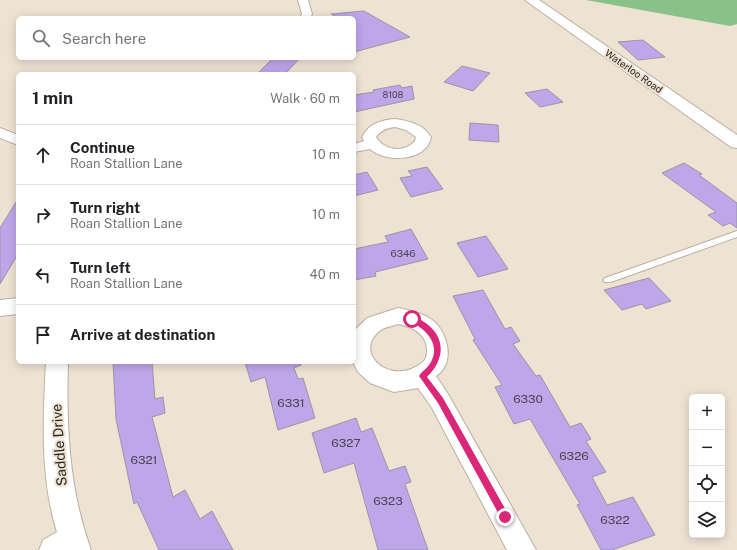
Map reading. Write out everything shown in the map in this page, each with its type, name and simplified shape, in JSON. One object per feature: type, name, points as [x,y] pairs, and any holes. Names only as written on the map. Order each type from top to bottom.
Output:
[{"type":"main road","name":"Waterloo Road","points":[[531,0],[737,143]]},
{"type":"street","points":[[303,0],[307,14],[306,16]]},
{"type":"street","points":[[0,132],[16,140]]},
{"type":"street","points":[[356,148],[372,144]]},
{"type":"street","points":[[0,308],[16,306]]},
{"type":"street","name":"Saddle Drive","points":[[57,364],[56,427],[58,474],[68,546]]},
{"type":"street","points":[[422,376],[440,401],[522,550]]},
{"type":"lane","points":[[608,280],[737,234]]},
{"type":"green space","points":[[586,0],[737,0],[737,24],[730,26]]},
{"type":"building","points":[[364,11],[410,37],[356,51],[356,16],[334,16],[331,14]]},
{"type":"building","points":[[643,40],[665,57],[638,60],[618,42]]},
{"type":"building","points":[[271,60],[298,60],[287,72],[259,72]]},
{"type":"building","points":[[462,66],[490,73],[473,91],[444,82]]},
{"type":"building","points":[[400,85],[402,88],[412,86],[414,99],[356,112],[356,95],[374,92],[373,90]]},
{"type":"building","points":[[547,89],[563,102],[540,107],[525,93]]},
{"type":"building","points":[[470,123],[498,125],[499,142],[469,140]]},
{"type":"building","points":[[684,163],[702,174],[699,175],[737,203],[737,228],[730,223],[723,226],[708,215],[716,212],[662,173]]},
{"type":"building","points":[[427,167],[443,189],[411,197],[400,178],[412,176],[408,171]]},
{"type":"building","points":[[367,172],[378,190],[356,196],[356,175]]},
{"type":"building","points":[[16,202],[16,257],[0,284],[0,228]]},
{"type":"building","points":[[411,229],[428,259],[375,272],[376,276],[356,280],[356,249],[388,242],[385,236]]},
{"type":"building","points":[[486,236],[508,269],[478,277],[457,243]]},
{"type":"building","points":[[649,278],[671,301],[646,309],[642,304],[622,310],[604,290]]},
{"type":"building","points":[[483,290],[505,329],[511,327],[520,341],[513,344],[536,376],[540,375],[570,427],[581,423],[591,439],[586,441],[606,472],[592,477],[607,505],[633,497],[655,535],[612,550],[601,550],[577,505],[580,504],[530,419],[514,424],[495,387],[502,385],[473,340],[475,339],[453,296]]},
{"type":"building","points":[[113,364],[152,364],[155,399],[163,397],[165,413],[152,417],[173,497],[185,490],[200,519],[212,511],[233,550],[159,550],[137,502],[134,504],[116,419]]},
{"type":"building","points":[[246,364],[301,364],[294,368],[298,379],[303,378],[315,418],[278,430],[265,377],[251,382]]},
{"type":"building","points":[[356,418],[361,432],[372,428],[389,471],[405,466],[411,482],[405,484],[428,550],[378,550],[354,463],[324,473],[312,433]]},
{"type":"route","points":[[412,319],[425,326],[435,338],[438,352],[434,365],[422,376],[440,401],[505,517]]}]
